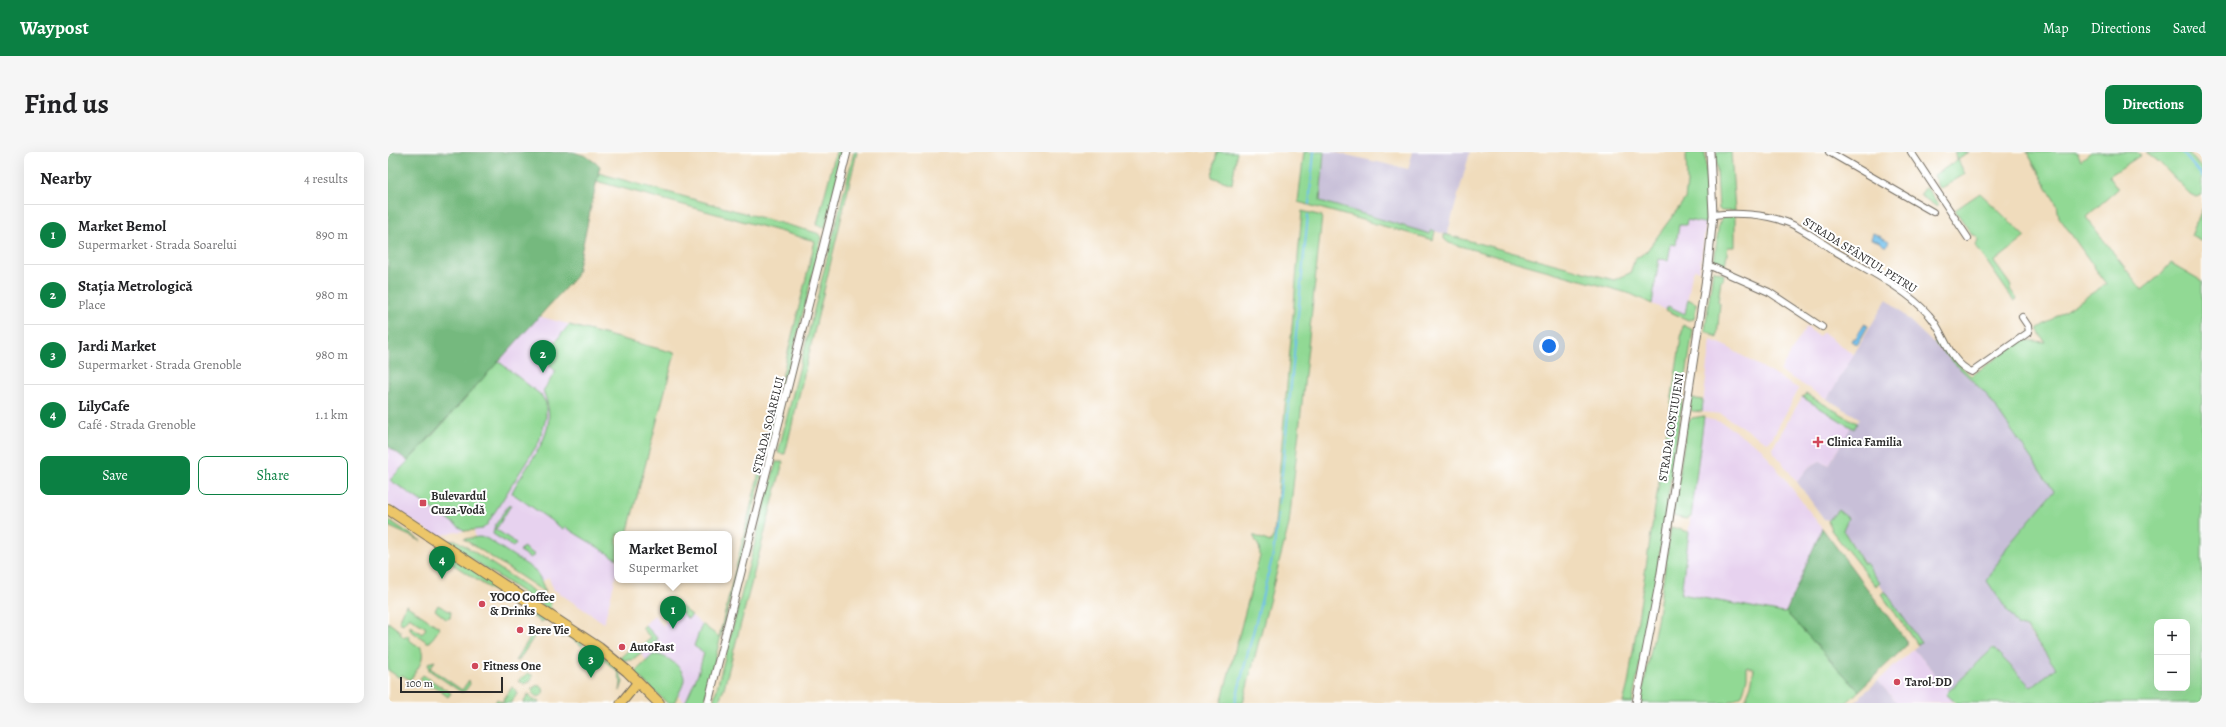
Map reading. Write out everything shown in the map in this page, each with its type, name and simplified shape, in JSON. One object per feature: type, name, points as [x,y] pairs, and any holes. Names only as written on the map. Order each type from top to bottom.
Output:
[{"type":"highway","points":[[388,509],[608,654],[659,703]]},
{"type":"highway","points":[[388,516],[409,524]]},
{"type":"main road","points":[[621,703],[638,682]]},
{"type":"street","name":"STRADA SOARELUI","points":[[708,703],[848,152]]},
{"type":"street","name":"STRADA COSTIUJENI","points":[[1636,703],[1657,594],[1708,265],[1714,216],[1710,152]]},
{"type":"street","points":[[1829,152],[1933,212]]},
{"type":"street","points":[[1911,152],[1968,238]]},
{"type":"street","name":"STRADA SFÂNTUL PETRU","points":[[1714,216],[1732,214],[1770,218],[1785,222],[1808,233],[1871,272],[1919,305],[1934,321],[1946,346],[1953,355],[1972,372],[2029,332],[2029,328],[2022,317]]},
{"type":"street","points":[[1708,265],[1769,292],[1822,327]]},
{"type":"shaded area","points":[[1324,152],[1333,152],[1408,169],[1413,152],[1470,152],[1447,235],[1432,230],[1430,234],[1320,201]]},
{"type":"shaded area","points":[[1687,220],[1706,223],[1699,271],[1695,269],[1692,273],[1685,315],[1668,306],[1666,310],[1652,304],[1652,299],[1659,259],[1671,244],[1676,244],[1679,224]]},
{"type":"shaded area","points":[[1887,299],[1986,394],[2054,491],[2007,547],[2026,628],[2056,668],[2031,687],[1993,648],[1949,691],[1941,682],[1937,681],[1932,669],[1913,649],[1921,643],[1860,557],[1843,529],[1845,524],[1824,519],[1797,482],[1809,467],[1820,461],[1829,465],[1851,427],[1854,428],[1859,418],[1827,399]]},
{"type":"shaded area","points":[[538,316],[675,353],[628,531],[614,531],[614,583],[604,623],[553,589],[549,578],[541,581],[475,537],[474,529],[436,536],[388,504],[388,446],[408,460],[430,438]]},
{"type":"shaded area","points":[[1806,327],[1819,336],[1823,332],[1854,355],[1827,399],[1780,371]]},
{"type":"shaded area","points":[[1711,340],[1724,345],[1799,389],[1771,440],[1766,442],[1721,414],[1702,412]]},
{"type":"shaded area","name":"Clinica Familia","points":[[1802,397],[1851,427],[1829,465],[1820,461],[1809,467],[1797,482],[1773,451],[1773,447]]},
{"type":"shaded area","points":[[1704,418],[1721,422],[1761,448],[1822,528],[1785,613],[1680,594]]},
{"type":"shaded area","points":[[678,604],[712,633],[703,654],[698,674],[685,703],[637,650],[651,638],[642,628],[654,615],[663,626]]},
{"type":"shaded area","name":"Tarol-DD","points":[[1913,649],[1932,669],[1937,681],[1941,681],[1949,691],[1947,694],[1954,702],[1897,703],[1878,681]]},
{"type":"shaded area","points":[[1878,681],[1897,703],[1855,703],[1862,695]]},
{"type":"green space","points":[[388,152],[573,152],[586,156],[600,166],[576,276],[408,461],[388,446]]},
{"type":"green space","points":[[836,152],[844,152],[825,228],[817,224]]},
{"type":"green space","points":[[854,152],[857,152],[785,454],[778,453]]},
{"type":"green space","points":[[1217,152],[1237,152],[1232,184],[1212,177]]},
{"type":"green space","points":[[1304,152],[1324,152],[1320,201],[1430,234],[1432,230],[1435,231],[1433,240],[1298,202]]},
{"type":"green space","points":[[1686,152],[1705,152],[1709,224],[1687,220],[1686,225],[1679,225],[1676,245],[1671,244],[1668,260],[1659,259],[1652,304],[1631,294],[1449,243],[1444,239],[1444,234],[1614,280],[1630,273],[1635,259],[1646,252],[1685,199],[1687,183]]},
{"type":"green space","points":[[1716,152],[1731,152],[1735,211],[1721,211],[1719,209]]},
{"type":"green space","points":[[1954,152],[1969,152],[1958,160]]},
{"type":"green space","points":[[2027,152],[2077,152],[2081,160],[2091,152],[2137,152],[2141,155],[2109,176],[2118,189],[2086,217],[2142,290],[2158,277],[2171,263],[2202,281],[2202,703],[1956,703],[1946,694],[1993,648],[2031,687],[2056,668],[2027,628],[2018,626],[1987,581],[2007,547],[2054,491],[1986,394],[1934,343],[1939,338],[1946,350],[1971,376],[2022,340],[2045,342],[2037,329],[2106,284],[2059,217],[2057,205]]},
{"type":"green space","points":[[2146,152],[2188,152],[2202,169],[2202,195],[2196,197],[2190,194],[2159,162]]},
{"type":"green space","points":[[1958,160],[1965,174],[1940,189],[1934,175]]},
{"type":"green space","points":[[598,173],[817,233],[822,237],[704,703],[685,703],[698,674],[704,653],[694,646],[702,624],[719,637],[815,241],[596,181]]},
{"type":"green space","points":[[1926,187],[1939,205],[1937,207],[1920,195]]},
{"type":"green space","points":[[1980,193],[2026,237],[1994,262],[2012,287],[2010,289],[2017,299],[2014,301],[1976,246],[1978,239],[1975,235],[1972,235],[1955,210]]},
{"type":"green space","points":[[2202,209],[2202,242],[2191,236]]},
{"type":"green space","points":[[1302,211],[1322,216],[1289,524],[1243,703],[1221,703],[1260,556],[1259,547],[1253,535],[1270,542],[1274,535]]},
{"type":"green space","points":[[1728,215],[1735,215],[1735,247],[1728,247],[1725,266],[1714,263],[1719,223],[1722,218]]},
{"type":"green space","points":[[1713,270],[1724,274],[1723,280],[1721,280],[1718,302],[1720,303],[1717,338],[1705,330]]},
{"type":"green space","points":[[1688,299],[1697,304],[1694,319],[1688,320],[1666,310],[1668,306],[1685,314]]},
{"type":"green space","points":[[569,325],[675,353],[628,531],[614,531],[614,557],[565,527],[563,529],[512,493],[536,454],[548,425],[549,414],[543,391],[556,371],[541,359]]},
{"type":"green space","points":[[1683,325],[1693,330],[1653,598],[1632,703],[1623,703],[1628,684]]},
{"type":"green space","points":[[498,361],[541,395],[546,403],[546,418],[539,442],[486,526],[482,529],[465,531],[390,480],[430,438]]},
{"type":"green space","points":[[1806,394],[1857,423],[1854,429],[1802,397]]},
{"type":"green space","points":[[1690,398],[1703,400],[1702,412],[1692,411],[1689,408]]},
{"type":"green space","points":[[1704,416],[1691,517],[1686,519],[1673,516],[1687,423],[1692,418]]},
{"type":"green space","points":[[776,462],[783,462],[724,688],[718,703],[713,703]]},
{"type":"green space","points":[[511,505],[497,528],[494,527],[508,506]]},
{"type":"green space","points":[[1838,510],[1848,518],[1843,530],[1864,564],[1866,563],[1880,583],[1876,586],[1831,530],[1828,521]]},
{"type":"green space","points":[[388,520],[392,522],[421,541],[388,526]]},
{"type":"green space","points":[[1671,527],[1689,532],[1681,594],[1784,613],[1786,612],[1859,691],[1846,703],[1744,703],[1751,686],[1754,669],[1747,667],[1747,678],[1742,695],[1727,703],[1640,703],[1657,621]]},
{"type":"green space","points":[[494,528],[516,543],[513,547],[493,534]]},
{"type":"green space","points":[[1822,528],[1907,642],[1907,645],[1859,691],[1786,612]]},
{"type":"green space","points":[[479,537],[486,538],[535,570],[546,593],[464,539]]},
{"type":"green space","points":[[456,540],[550,602],[551,611],[452,546],[449,541]]},
{"type":"green space","points":[[523,547],[535,555],[530,558],[520,551]]},
{"type":"green space","points":[[443,550],[546,617],[545,620],[541,622],[440,556],[439,554]]},
{"type":"green space","points":[[1885,591],[1921,643],[1918,645],[1881,594]]},
{"type":"green space","points":[[678,604],[692,615],[688,619],[676,607]]},
{"type":"green space","points":[[406,605],[440,628],[430,642],[427,642],[410,630],[410,626],[422,634],[426,628],[409,617],[403,624],[399,622]]},
{"type":"green space","points":[[438,605],[451,612],[450,618],[446,619],[435,610]]},
{"type":"green space","points":[[388,622],[401,632],[400,634],[405,638],[407,635],[409,637],[408,639],[419,647],[420,646],[422,651],[422,660],[410,680],[402,675],[400,678],[388,670]]},
{"type":"green space","points":[[645,625],[658,639],[632,660],[619,659],[633,646],[637,650],[651,638],[642,628]]},
{"type":"green space","points":[[562,629],[584,644],[582,646],[566,635],[563,638],[559,635]]},
{"type":"green space","points":[[533,633],[536,634],[519,660],[515,661]]},
{"type":"green space","points":[[592,648],[618,668],[623,682],[620,691],[621,682],[617,671],[594,652],[591,655],[588,653]]},
{"type":"green space","points":[[653,655],[662,656],[673,662],[683,674],[683,685],[674,703],[667,703],[636,674],[638,669]]},
{"type":"green space","points":[[435,661],[430,668],[462,690],[469,680],[470,684],[465,691],[461,692],[429,670],[428,663]]},
{"type":"green space","points":[[528,673],[533,676],[529,682],[524,684],[518,681]]},
{"type":"green space","points":[[423,675],[451,693],[448,697],[435,687],[430,687],[422,681],[420,678]]},
{"type":"green space","points":[[536,686],[540,686],[542,687],[542,695],[536,696],[533,693],[533,689]]},
{"type":"green space","points":[[512,687],[515,689],[517,694],[511,703],[495,703],[497,699],[502,702]]},
{"type":"green space","points":[[528,694],[533,700],[539,701],[538,703],[523,703]]},
{"type":"water","points":[[1873,233],[1889,241],[1887,246],[1884,246],[1880,242],[1871,239]]},
{"type":"water","points":[[1864,324],[1868,326],[1857,345],[1851,341],[1853,338],[1855,339]]},
{"type":"waterway","points":[[1309,204],[1314,152]]},
{"type":"waterway","points":[[2182,152],[2202,176]]},
{"type":"waterway","points":[[1279,504],[1308,215]]},
{"type":"waterway","points":[[1235,703],[1273,555],[1278,514]]},
{"type":"place","name":"Stația Metrologică","points":[[543,373]]},
{"type":"place","name":"Clinica Familia","points":[[1818,442]]},
{"type":"place","name":"Bulevardul Cuza-Vodă","points":[[423,503]]},
{"type":"place","name":"LilyCafe","points":[[442,579]]},
{"type":"place","name":"YOCO Coffee & Drinks","points":[[482,604]]},
{"type":"place","name":"Market Bemol","points":[[673,629]]},
{"type":"place","name":"Bere Vie","points":[[520,630]]},
{"type":"place","name":"AutoFast","points":[[622,647]]},
{"type":"place","name":"Fitness One","points":[[475,666]]},
{"type":"place","name":"Jardi Market","points":[[591,678]]},
{"type":"place","name":"Tarol-DD","points":[[1897,682]]}]
